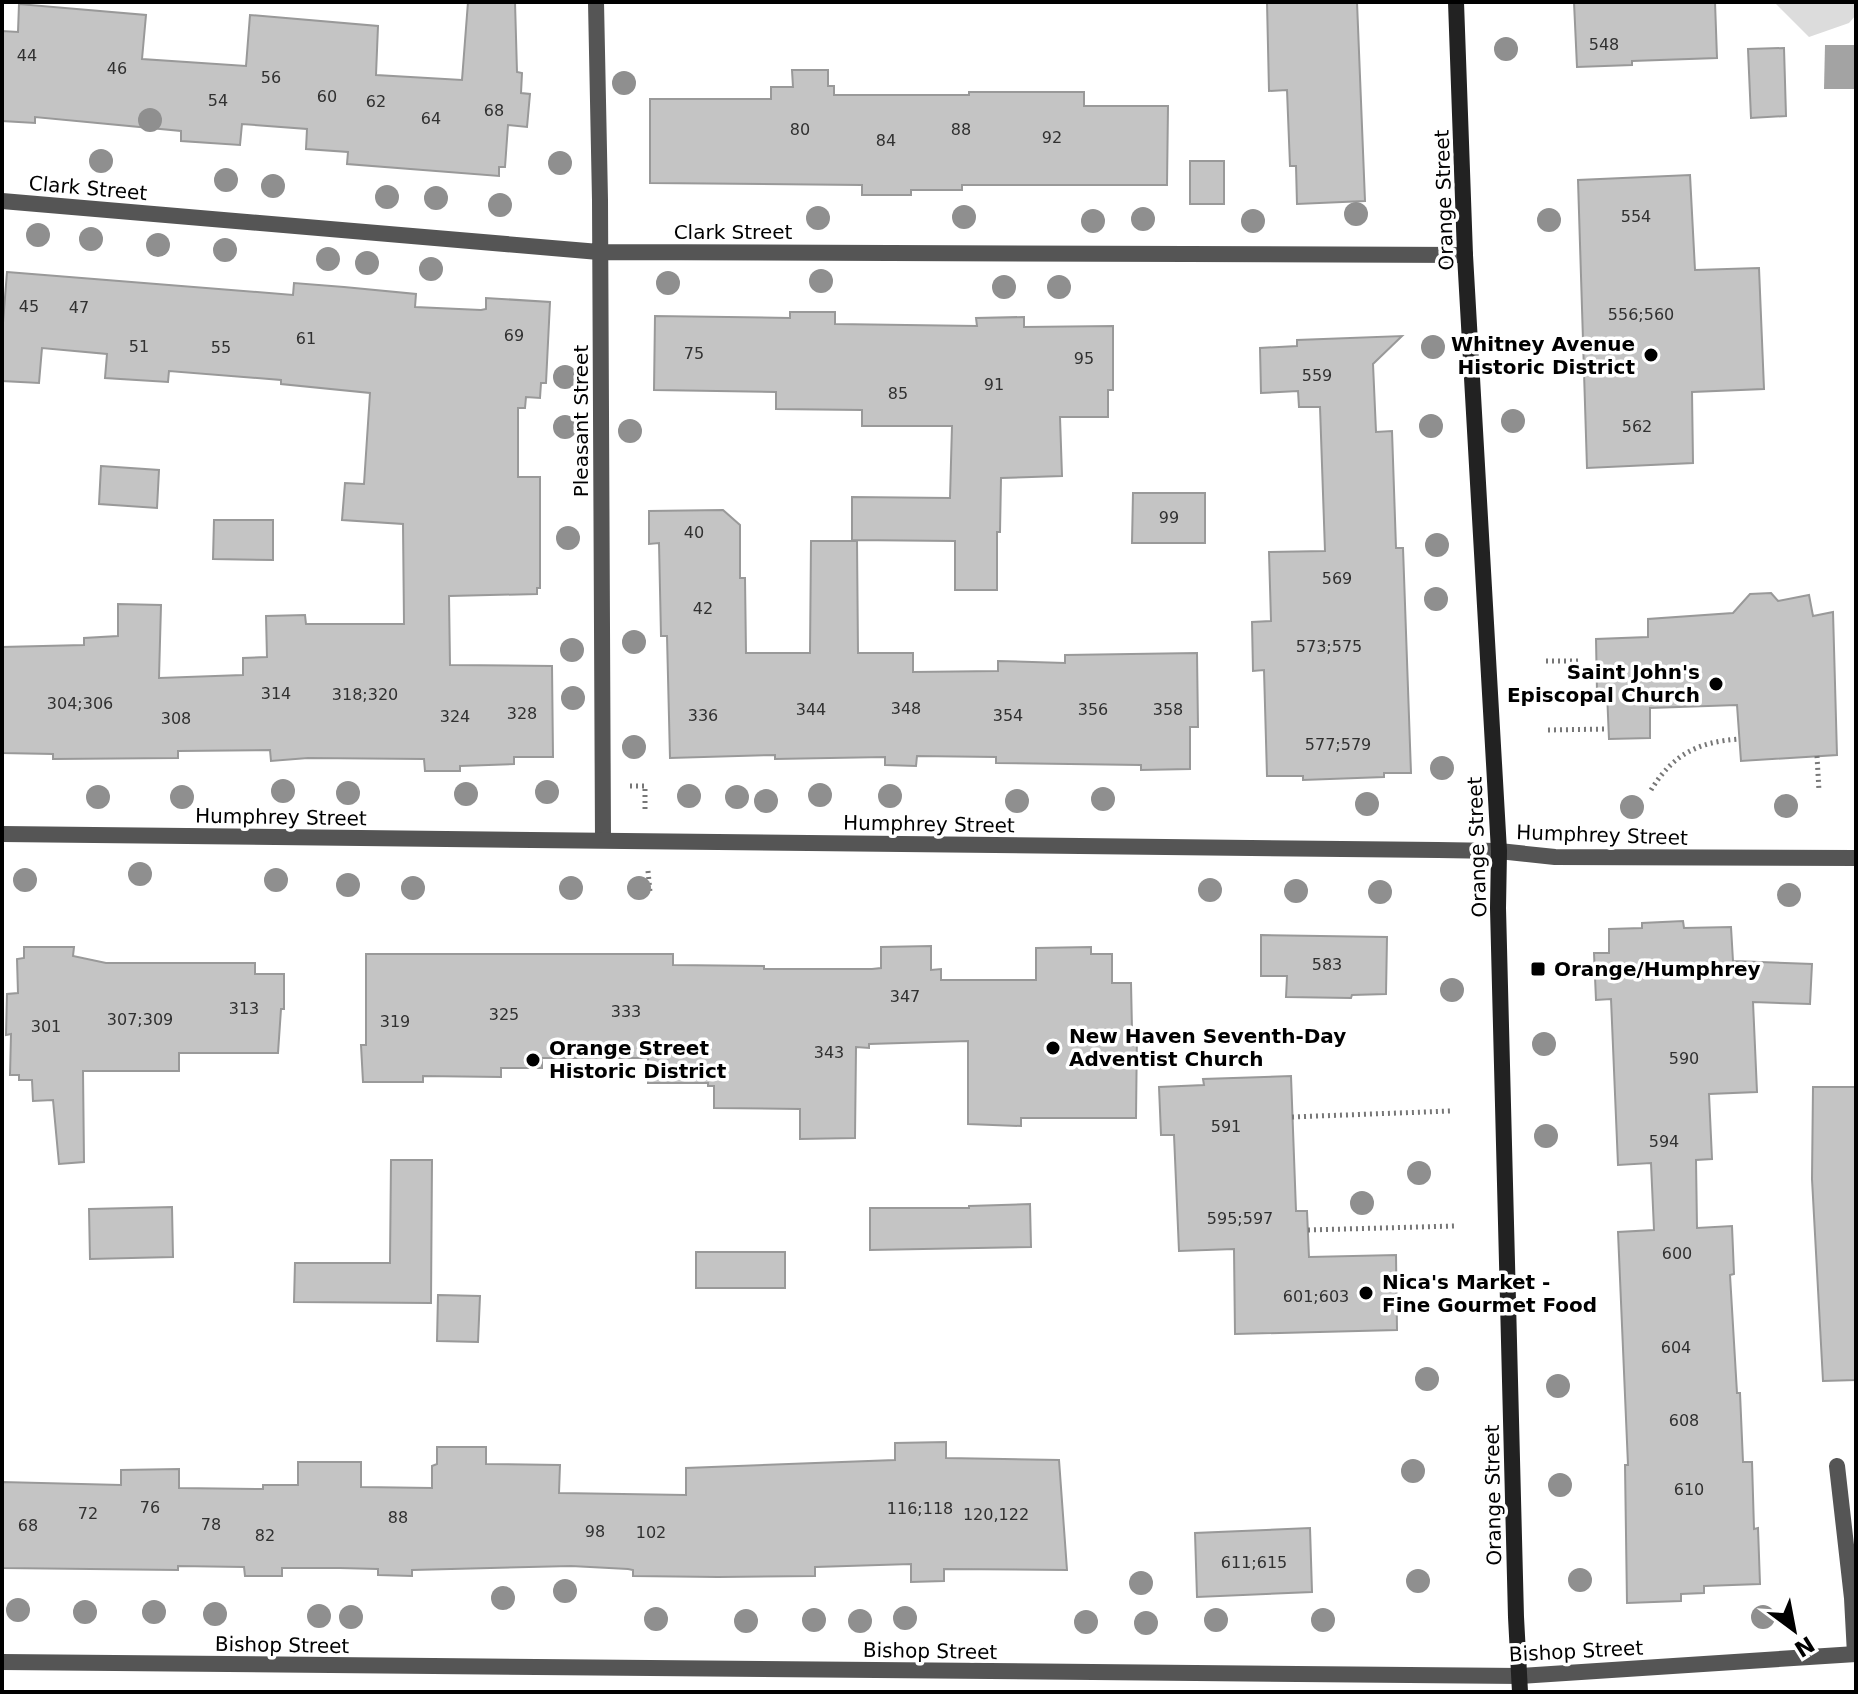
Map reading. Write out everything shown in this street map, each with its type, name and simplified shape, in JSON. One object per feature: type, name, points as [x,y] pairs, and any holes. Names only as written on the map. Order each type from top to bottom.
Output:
[{"type":"main road","name":"Orange Street","points":[[1456,2],[1465,255],[1499,851],[1498,908],[1520,1684]]},
{"type":"street","name":"Pleasant Street","points":[[596,2],[603,840]]},
{"type":"street","name":"Clark Street","points":[[2,201],[599,252],[1465,255]]},
{"type":"street","name":"Humphrey Street","points":[[2,834],[1499,851],[1555,857],[1856,858]]},
{"type":"street","points":[[1837,1466],[1855,1654]]},
{"type":"street","name":"Bishop Street","points":[[2,1662],[1520,1684],[1855,1654]]},
{"type":"path","points":[[1546,661],[1579,661]]},
{"type":"path","points":[[1548,730],[1608,729]]},
{"type":"path","points":[[1651,790],[1662,772],[1679,757],[1705,743],[1739,739]]},
{"type":"path","points":[[1817,756],[1819,791]]},
{"type":"path","points":[[1292,1117],[1451,1111]]},
{"type":"path","points":[[1308,1230],[1455,1226]]},
{"type":"shaded area","points":[[1774,2],[1856,2],[1856,15],[1849,23],[1809,37]]},
{"type":"shaded area","points":[[1825,45],[1856,45],[1856,89],[1824,89]]},
{"type":"building","points":[[468,2],[515,2],[517,72],[522,73],[521,93],[530,94],[527,127],[508,125],[505,167],[499,167],[499,176],[347,164],[348,152],[306,149],[307,129],[242,124],[240,145],[181,141],[181,131],[35,117],[35,123],[2,121],[2,31],[18,32],[19,4],[146,15],[142,59],[246,66],[250,15],[378,26],[376,75],[462,80]]},
{"type":"building","points":[[1267,2],[1357,2],[1365,201],[1297,204],[1296,166],[1290,166],[1287,90],[1269,91]]},
{"type":"building","points":[[1574,2],[1715,2],[1717,58],[1632,61],[1632,65],[1577,67]]},
{"type":"building","points":[[1784,48],[1786,116],[1751,118],[1748,49]]},
{"type":"building","points":[[792,70],[828,70],[828,86],[834,86],[834,95],[1084,92],[1084,106],[1168,106],[1167,185],[962,185],[962,190],[911,190],[911,195],[862,195],[862,185],[650,183],[650,99],[771,99],[771,87],[793,87]]},
{"type":"building","points":[[1190,161],[1224,161],[1224,204],[1190,204]]},
{"type":"building","points":[[1690,175],[1695,270],[1759,268],[1764,389],[1692,392],[1693,463],[1587,468],[1578,180]]},
{"type":"building","points":[[7,272],[293,295],[294,283],[344,287],[416,294],[415,307],[481,310],[486,309],[486,298],[550,302],[546,383],[541,383],[540,398],[526,397],[525,408],[518,408],[518,477],[540,477],[540,588],[537,588],[537,594],[449,596],[450,665],[552,666],[553,757],[514,757],[514,764],[460,766],[460,771],[425,771],[424,759],[308,758],[271,761],[270,750],[178,751],[178,758],[53,759],[53,754],[2,753],[2,647],[84,645],[84,638],[118,636],[118,604],[161,605],[159,678],[243,675],[243,658],[267,657],[266,616],[305,615],[306,624],[404,624],[403,524],[342,520],[345,483],[364,484],[370,393],[281,384],[281,380],[169,371],[168,382],[105,378],[107,354],[42,348],[39,383],[2,381]]},
{"type":"building","points":[[790,312],[835,312],[835,324],[977,326],[976,318],[1024,317],[1024,327],[1113,326],[1113,390],[1108,390],[1108,417],[1060,417],[1062,476],[1001,478],[997,590],[955,590],[955,541],[852,540],[852,497],[950,498],[952,426],[862,426],[862,410],[776,409],[776,392],[654,390],[655,316],[790,318]]},
{"type":"building","points":[[1402,336],[1373,364],[1376,432],[1392,431],[1396,548],[1403,548],[1411,773],[1303,780],[1303,776],[1267,776],[1264,670],[1253,671],[1252,622],[1271,621],[1269,552],[1325,551],[1320,407],[1299,407],[1298,391],[1261,393],[1260,348],[1297,346],[1297,340]]},
{"type":"building","points":[[101,466],[159,470],[157,508],[99,504]]},
{"type":"building","points":[[1133,493],[1205,493],[1205,543],[1132,543]]},
{"type":"building","points":[[723,510],[740,525],[740,578],[745,578],[746,653],[810,653],[811,541],[857,541],[858,653],[913,653],[913,672],[998,671],[998,661],[1065,663],[1065,655],[1197,653],[1198,727],[1190,727],[1190,769],[1141,770],[1141,765],[996,763],[996,757],[917,756],[916,766],[885,765],[885,757],[775,759],[775,755],[670,758],[667,636],[661,636],[659,543],[649,544],[649,511]]},
{"type":"building","points":[[214,520],[273,520],[273,560],[213,559]]},
{"type":"building","name":"Saint John's Episcopal Church","points":[[1771,593],[1778,601],[1809,595],[1813,616],[1833,612],[1837,755],[1741,761],[1737,705],[1650,708],[1650,738],[1609,739],[1607,692],[1597,692],[1596,639],[1648,637],[1648,619],[1733,613],[1750,594]]},
{"type":"building","points":[[1683,921],[1684,928],[1731,927],[1733,961],[1812,964],[1810,1004],[1753,1002],[1757,1092],[1709,1094],[1712,1159],[1696,1160],[1697,1228],[1732,1226],[1734,1274],[1730,1275],[1737,1393],[1740,1393],[1743,1462],[1752,1462],[1760,1584],[1704,1586],[1704,1593],[1681,1594],[1681,1601],[1627,1603],[1625,1465],[1628,1465],[1618,1232],[1654,1230],[1651,1163],[1618,1165],[1611,999],[1596,1000],[1594,953],[1609,953],[1609,929],[1642,928],[1642,923]]},
{"type":"building","points":[[1261,935],[1387,937],[1386,994],[1352,995],[1351,998],[1286,997],[1287,976],[1261,976]]},
{"type":"building","points":[[931,946],[931,970],[941,969],[941,980],[1036,980],[1036,948],[1091,947],[1091,954],[1112,954],[1112,983],[1131,983],[1132,1030],[1137,1030],[1136,1118],[1021,1118],[1021,1126],[968,1124],[968,1041],[856,1047],[855,1138],[800,1139],[800,1109],[714,1108],[714,1086],[708,1086],[708,1083],[648,1083],[648,1058],[542,1058],[542,1068],[501,1068],[501,1077],[423,1076],[423,1082],[363,1082],[361,1045],[366,1045],[366,954],[673,954],[673,965],[872,969],[881,968],[881,947]]},
{"type":"building","points":[[24,947],[74,947],[73,956],[106,963],[255,963],[255,974],[284,974],[284,1009],[281,1009],[278,1053],[179,1053],[179,1071],[83,1071],[84,1162],[59,1164],[53,1100],[33,1101],[32,1080],[19,1080],[19,1075],[10,1075],[11,1034],[6,1035],[7,994],[18,993],[17,959],[24,958]]},
{"type":"building","points":[[1291,1076],[1296,1211],[1307,1211],[1309,1257],[1396,1255],[1397,1330],[1235,1334],[1234,1249],[1179,1251],[1174,1135],[1161,1135],[1159,1087],[1204,1085],[1203,1079]]},
{"type":"building","points":[[1813,1087],[1856,1087],[1856,1380],[1823,1381],[1812,1179]]},
{"type":"building","points":[[391,1160],[432,1160],[431,1303],[294,1302],[295,1263],[390,1263]]},
{"type":"building","points":[[1030,1204],[1031,1247],[870,1250],[870,1208],[969,1208]]},
{"type":"building","points":[[172,1207],[173,1257],[90,1259],[89,1209]]},
{"type":"building","points":[[696,1252],[785,1252],[785,1288],[696,1288]]},
{"type":"building","points":[[438,1295],[480,1296],[478,1342],[437,1341]]},
{"type":"building","points":[[946,1442],[946,1458],[1059,1460],[1067,1570],[944,1569],[944,1581],[911,1582],[911,1564],[815,1567],[815,1576],[718,1577],[633,1576],[633,1570],[628,1569],[571,1566],[412,1570],[412,1576],[378,1575],[378,1569],[340,1568],[282,1568],[282,1576],[245,1576],[244,1567],[178,1566],[178,1570],[2,1568],[2,1482],[121,1485],[121,1470],[179,1469],[179,1488],[263,1489],[263,1485],[298,1485],[298,1462],[361,1462],[361,1487],[432,1488],[432,1466],[437,1464],[437,1447],[486,1447],[486,1464],[560,1465],[559,1493],[686,1495],[686,1468],[895,1460],[895,1443]]},
{"type":"building","points":[[1310,1528],[1312,1592],[1197,1597],[1195,1533]]},
{"type":"place","name":"Whitney Avenue Historic District","points":[[1651,355]]},
{"type":"place","name":"Saint John's Episcopal Church","points":[[1716,684]]},
{"type":"place","name":"Orange/Humphrey","points":[[1538,969]]},
{"type":"place","name":"New Haven Seventh-Day Adventist Church","points":[[1053,1048]]},
{"type":"place","name":"Orange Street Historic District","points":[[533,1060]]},
{"type":"place","name":"Nica's Market - Fine Gourmet Food","points":[[1366,1293]]}]
